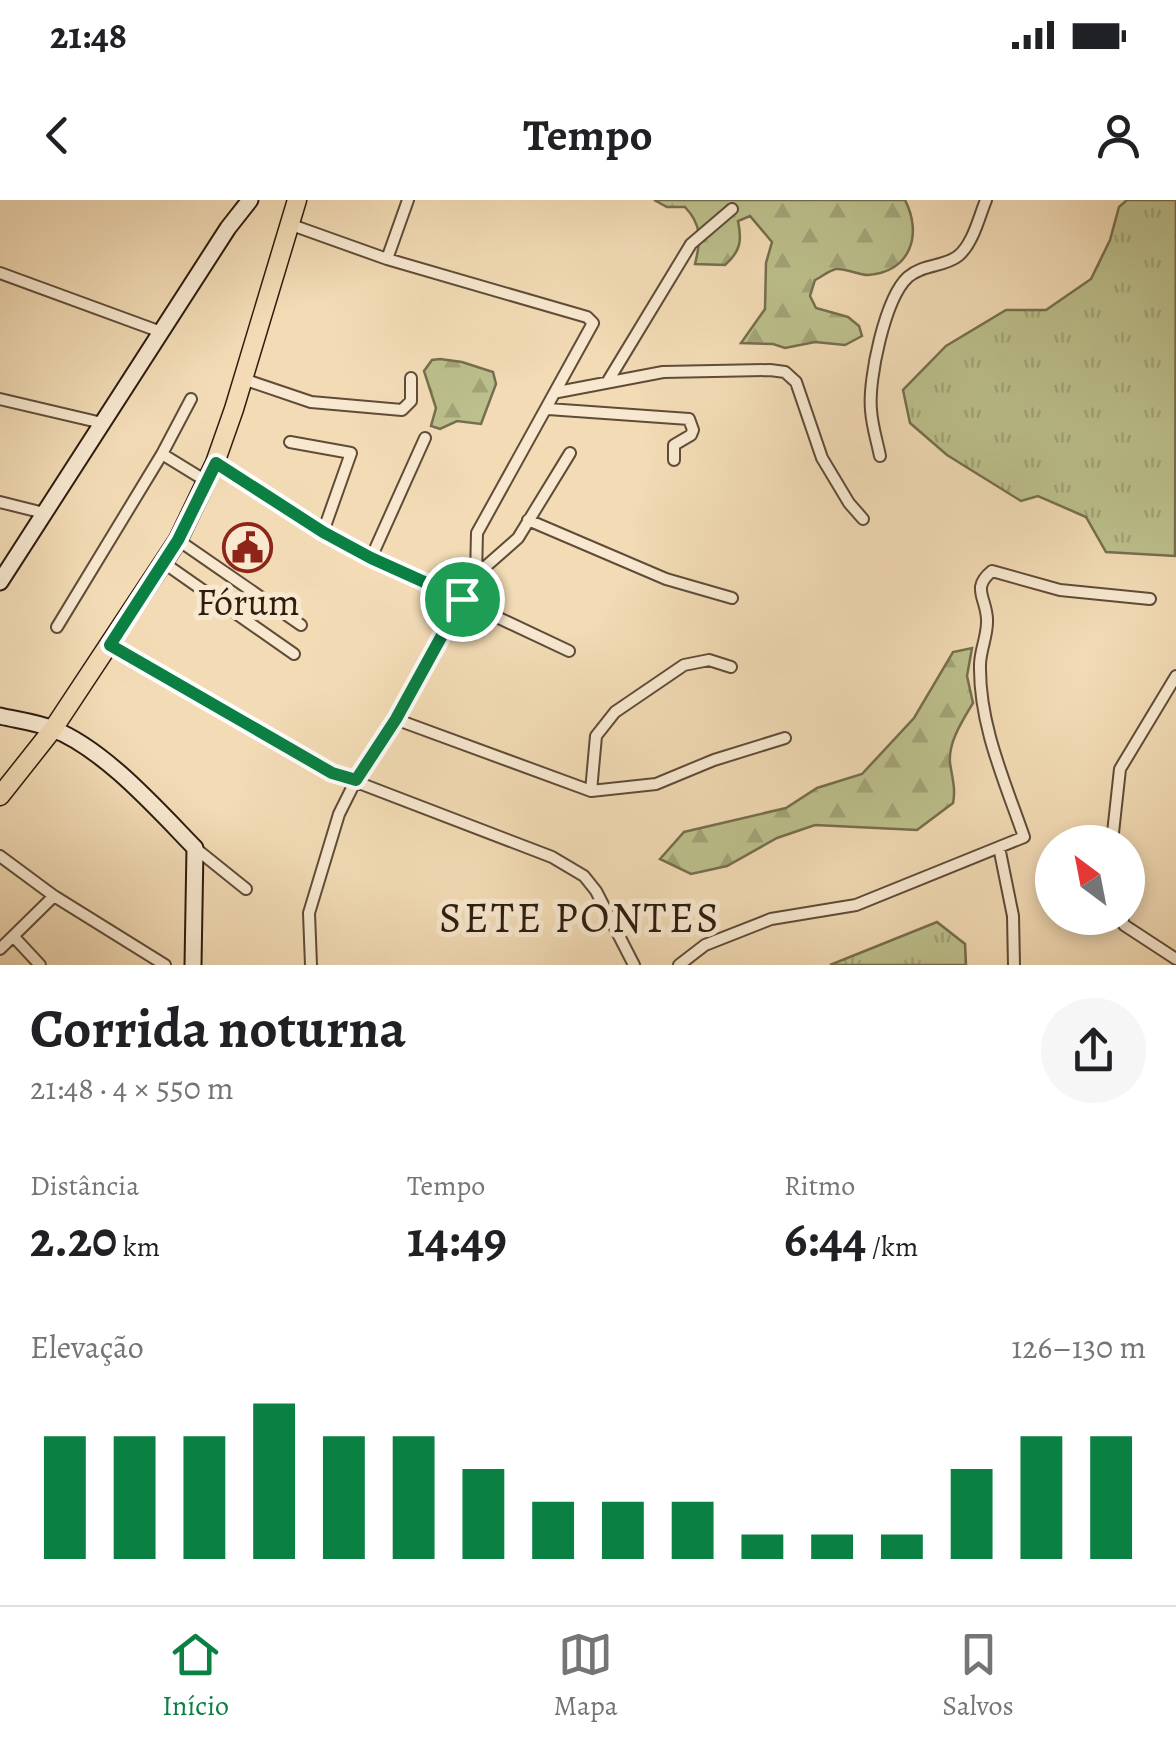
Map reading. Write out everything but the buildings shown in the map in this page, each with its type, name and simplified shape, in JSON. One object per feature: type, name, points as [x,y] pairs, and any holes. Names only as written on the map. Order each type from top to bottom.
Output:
[{"type":"main road","points":[[0,582],[228,228],[250,200]]},
{"type":"main road","points":[[0,796],[53,729],[178,540],[216,463],[297,200]]},
{"type":"main road","points":[[0,716],[53,729],[129,781],[195,848],[193,965]]},
{"type":"street","points":[[387,259],[408,200]]},
{"type":"street","points":[[880,456],[871,411],[871,385],[883,328],[908,277],[959,255],[986,200]]},
{"type":"street","points":[[608,381],[690,244],[732,208]]},
{"type":"street","points":[[289,223],[387,259],[542,302],[587,317],[593,324],[477,534],[476,575]]},
{"type":"street","points":[[0,273],[161,332]]},
{"type":"street","points":[[558,392],[663,372],[770,370],[792,376],[822,458],[849,503],[864,519]]},
{"type":"street","points":[[243,379],[310,402],[402,410],[410,402],[411,378]]},
{"type":"street","points":[[0,399],[102,423]]},
{"type":"street","points":[[57,627],[162,454],[190,399]]},
{"type":"street","points":[[548,409],[689,419],[693,430],[674,445],[674,460]]},
{"type":"street","points":[[371,558],[425,438]]},
{"type":"street","points":[[290,442],[351,453],[323,532]]},
{"type":"street","points":[[312,965],[310,913],[340,814],[356,780],[396,719],[476,575],[518,538],[570,453]]},
{"type":"street","points":[[162,454],[206,481]]},
{"type":"street","points":[[216,463],[371,558],[569,651]]},
{"type":"street","points":[[0,502],[44,513]]},
{"type":"street","points":[[528,520],[666,580],[732,598]]},
{"type":"street","points":[[178,540],[301,625]]},
{"type":"street","points":[[164,563],[294,654]]},
{"type":"street","points":[[680,965],[704,945],[771,919],[856,906],[1024,838],[988,733],[979,662],[988,623],[982,580],[997,570],[1060,590],[1150,599]]},
{"type":"street","points":[[110,645],[332,773],[552,857],[584,876],[596,891],[634,965]]},
{"type":"street","points":[[591,791],[596,736],[615,712],[684,665],[709,660],[731,667]]},
{"type":"street","points":[[1114,825],[1120,769],[1176,676]]},
{"type":"street","points":[[396,719],[591,791],[656,784],[714,760],[785,738]]},
{"type":"street","points":[[195,848],[246,889]]},
{"type":"street","points":[[999,848],[1014,916],[1014,965]]},
{"type":"street","points":[[0,856],[54,896],[165,965]]},
{"type":"street","points":[[0,949],[54,896]]},
{"type":"street","points":[[1139,935],[1176,959]]},
{"type":"street","points":[[14,937],[40,965]]},
{"type":"green space","points":[[654,200],[905,200],[913,226],[912,238],[909,250],[894,267],[868,275],[836,269],[815,280],[810,296],[816,308],[848,317],[859,326],[862,336],[845,345],[815,342],[785,348],[741,343],[765,309],[766,263],[772,242],[750,216],[738,221],[739,245],[725,265],[695,264],[699,233],[695,220],[685,207],[667,207]]},
{"type":"green space","points":[[1127,200],[1176,200],[1175,556],[1106,552],[1086,517],[1038,496],[1021,501],[947,455],[910,423],[903,390],[946,346],[1006,310],[1046,310],[1091,279],[1110,240],[1119,207]]},
{"type":"green space","points":[[432,360],[493,372],[496,384],[481,424],[457,421],[440,429],[431,426],[436,408],[424,371]]},
{"type":"green space","points":[[972,648],[967,676],[973,703],[950,755],[953,803],[917,830],[815,825],[777,838],[727,866],[691,874],[660,859],[684,832],[786,808],[817,788],[862,774],[914,718],[953,652]]},
{"type":"green space","points":[[937,922],[965,944],[966,965],[830,965]]},
{"type":"place","name":"Fórum","points":[[248,548]]},
{"type":"district","name":"SETE PONTES","points":[[580,917]]},
{"type":"route","points":[[216,463],[323,532],[462,599],[396,719],[356,780],[332,773],[110,645],[178,540],[216,463]]}]
